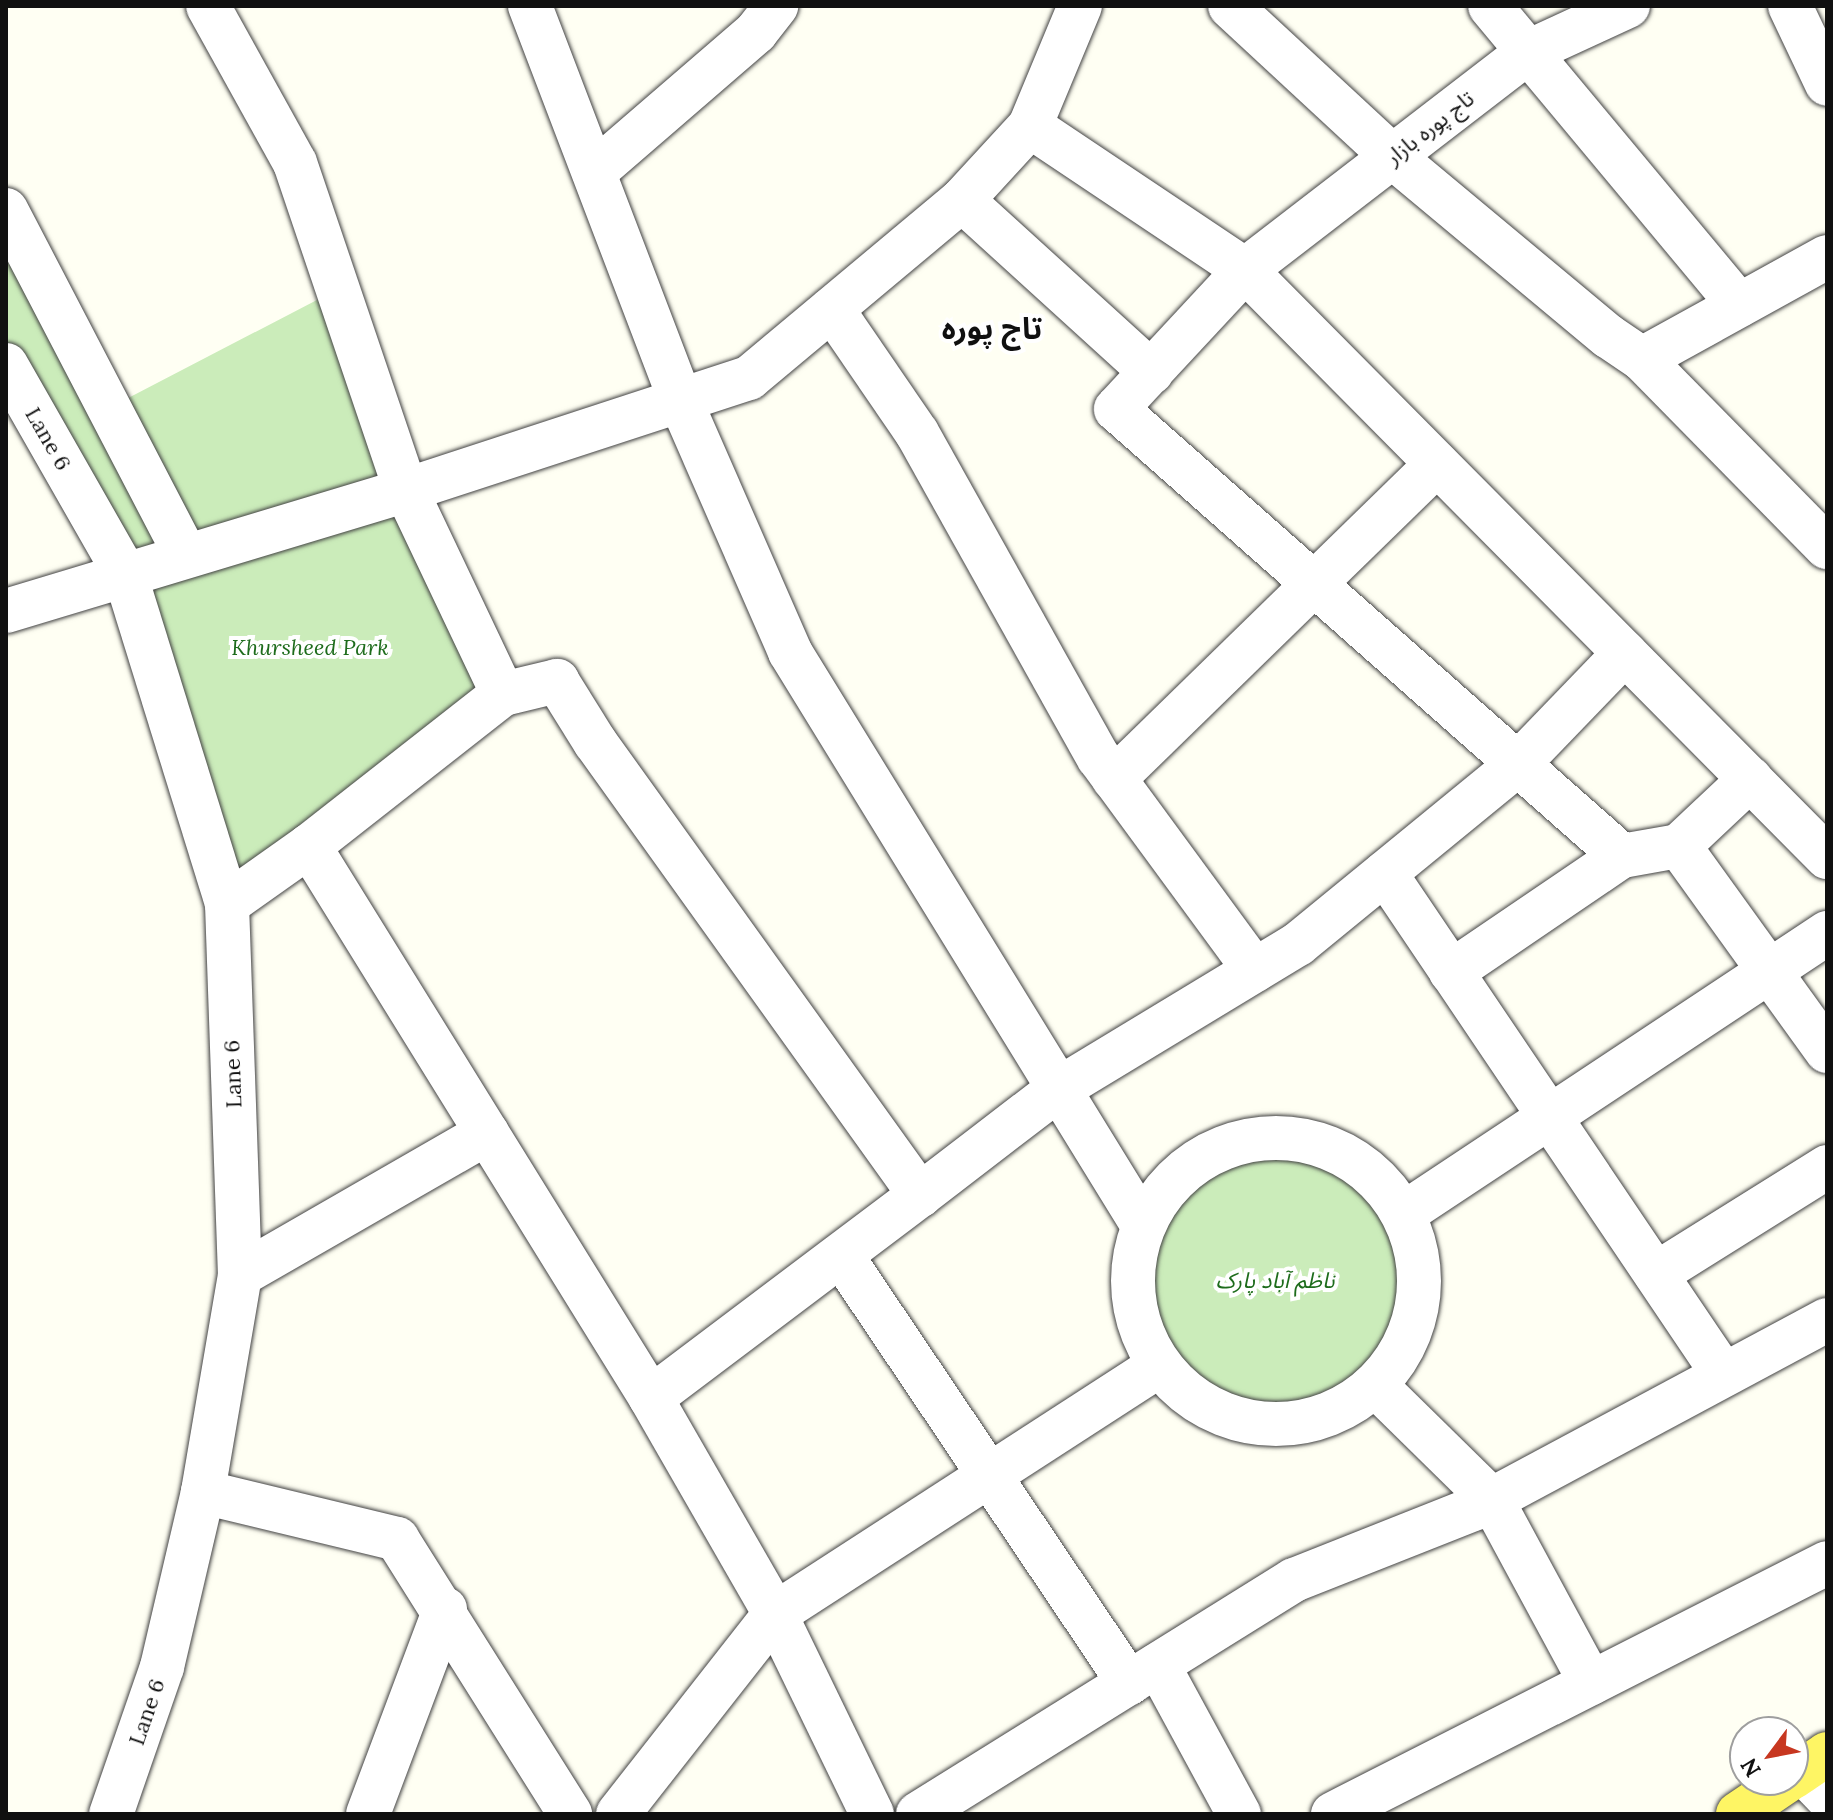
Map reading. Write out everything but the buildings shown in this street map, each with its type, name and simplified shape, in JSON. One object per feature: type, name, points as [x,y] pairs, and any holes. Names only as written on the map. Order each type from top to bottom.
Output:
[{"type":"main road","points":[[1738,1814],[1771,1796]]},
{"type":"street","points":[[208,6],[295,163],[406,490],[503,694]]},
{"type":"street","points":[[530,6],[681,402],[790,652],[1142,1224]]},
{"type":"street","points":[[594,172],[756,32],[776,6]]},
{"type":"street","points":[[6,611],[406,490],[749,378],[962,200],[1030,126],[1080,6]]},
{"type":"street","points":[[1230,6],[1393,157],[1608,336],[1642,359],[1827,547]]},
{"type":"street","points":[[1490,6],[1739,305]]},
{"type":"street","name":"تاج پورہ بازار","points":[[1315,584],[1116,409],[1245,270],[1528,52],[1628,6]]},
{"type":"street","points":[[1790,6],[1827,84]]},
{"type":"street","points":[[1030,126],[1245,270],[1827,857]]},
{"type":"street","points":[[962,200],[1151,372]]},
{"type":"street","points":[[6,210],[186,556]]},
{"type":"street","points":[[1642,359],[1827,257]]},
{"type":"street","points":[[832,309],[917,433],[1114,779],[1255,970]]},
{"type":"street","name":"Lane 6","points":[[6,365],[125,574],[227,904],[240,1275],[203,1492],[162,1667],[111,1814]]},
{"type":"street","points":[[1114,779],[1437,464]]},
{"type":"street","points":[[1315,584],[1622,856]]},
{"type":"street","points":[[651,1398],[1057,1090],[1298,944],[1518,764],[1625,653]]},
{"type":"street","points":[[227,904],[309,846],[503,694],[557,681],[595,742],[920,1195]]},
{"type":"street","points":[[1451,972],[1622,856],[1679,846],[1750,779]]},
{"type":"street","points":[[309,846],[651,1398],[775,1614],[872,1814]]},
{"type":"street","points":[[1679,846],[1772,969],[1827,1051]]},
{"type":"street","points":[[1385,873],[1723,1374]]},
{"type":"street","points":[[1403,1214],[1548,1115],[1827,933]]},
{"type":"street","points":[[240,1275],[487,1133]]},
{"type":"street","points":[[1293,1137],[1337,1151],[1376,1177],[1403,1214],[1418,1258],[1419,1305],[1404,1348],[1376,1386],[1335,1413],[1288,1426],[1239,1421],[1194,1401],[1159,1366],[1137,1322],[1133,1285],[1142,1224],[1167,1185],[1203,1155],[1246,1140],[1293,1137]]},
{"type":"street","points":[[1656,1274],[1827,1167]]},
{"type":"street","points":[[841,1255],[990,1475],[1144,1674],[1239,1814]]},
{"type":"street","points":[[918,1814],[1294,1580],[1492,1500],[1827,1320]]},
{"type":"street","points":[[618,1814],[775,1614],[1159,1366]]},
{"type":"street","points":[[1376,1386],[1492,1500],[1591,1683]]},
{"type":"street","points":[[203,1492],[397,1539],[445,1609],[570,1814]]},
{"type":"street","points":[[1333,1814],[1827,1563]]},
{"type":"street","points":[[368,1814],[445,1609]]},
{"type":"green space","name":"Khursheed Park","points":[[6,218],[109,408],[338,289],[503,694],[227,904],[125,574],[6,365]]},
{"type":"green space","name":"ناظم آباد پارک","points":[[1262,1138],[1290,1138],[1318,1144],[1344,1155],[1367,1170],[1387,1190],[1402,1213],[1413,1239],[1419,1281],[1417,1309],[1402,1349],[1387,1372],[1367,1392],[1344,1407],[1318,1418],[1290,1424],[1262,1424],[1234,1418],[1208,1407],[1185,1392],[1165,1372],[1150,1349],[1139,1323],[1133,1295],[1133,1267],[1139,1239],[1150,1213],[1165,1190],[1185,1170],[1208,1155],[1234,1144]]},
{"type":"district","name":"تاج پورہ","points":[[992,328]]}]
